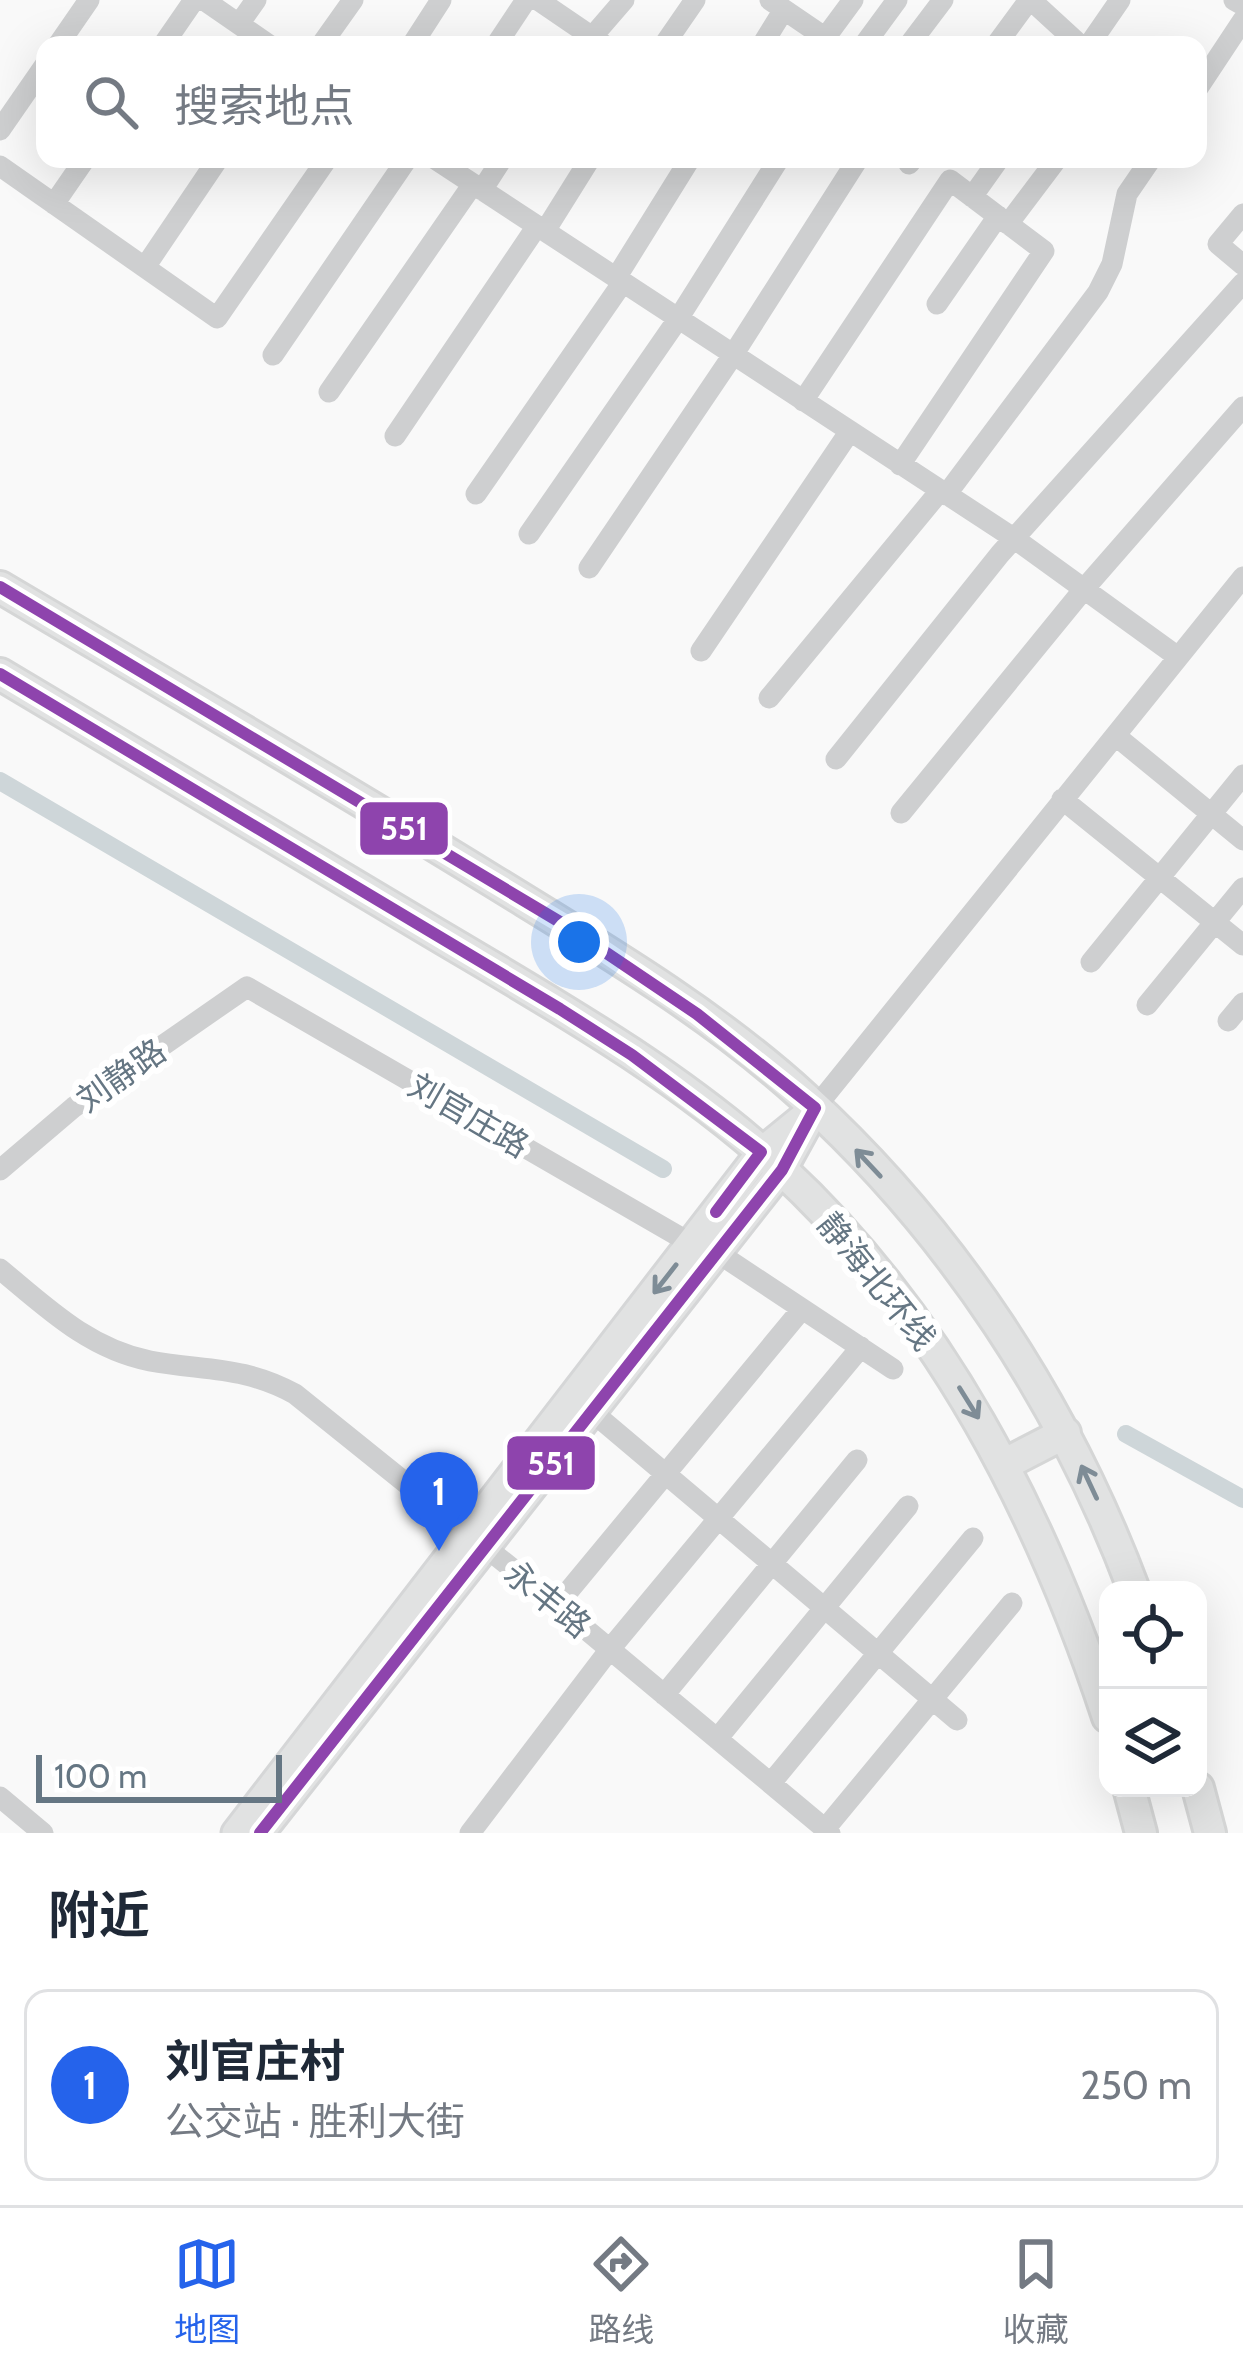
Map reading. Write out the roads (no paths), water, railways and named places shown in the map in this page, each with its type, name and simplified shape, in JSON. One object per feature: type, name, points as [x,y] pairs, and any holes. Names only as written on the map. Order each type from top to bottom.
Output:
[{"type":"highway","name":"静海北环线","points":[[0,587],[565,925],[697,1014],[815,1108],[903,1200],[989,1309],[1065,1433],[1130,1581]]},
{"type":"highway","name":"静海北环线","points":[[0,674],[560,1009],[632,1055],[771,1161],[843,1235],[962,1392],[1005,1464],[1054,1570],[1099,1692]]},
{"type":"highway","points":[[1005,1464],[1065,1433]]},
{"type":"highway","points":[[1132,1797],[1142,1833]]},
{"type":"highway","points":[[1200,1797],[1210,1833]]},
{"type":"main road","points":[[260,1833],[477,1541],[815,1108]]},
{"type":"main road","points":[[236,1833],[477,1541]]},
{"type":"street","points":[[64,36],[89,0]]},
{"type":"street","points":[[169,36],[194,0]]},
{"type":"street","points":[[204,0],[256,36]]},
{"type":"street","points":[[239,24],[256,0]]},
{"type":"street","points":[[327,36],[353,0]]},
{"type":"street","points":[[418,36],[441,0]]},
{"type":"street","points":[[502,36],[526,0]]},
{"type":"street","points":[[538,0],[584,36]]},
{"type":"street","points":[[591,36],[624,0]]},
{"type":"street","points":[[670,36],[694,0]]},
{"type":"street","points":[[833,36],[854,0]]},
{"type":"street","points":[[871,36],[897,0]]},
{"type":"street","points":[[916,36],[943,0]]},
{"type":"street","points":[[1003,36],[1030,0],[1073,36]]},
{"type":"street","points":[[1091,36],[1120,0]]},
{"type":"street","points":[[1234,0],[1243,5]]},
{"type":"street","points":[[767,36],[784,6],[823,36]]},
{"type":"street","points":[[1207,74],[1243,20]]},
{"type":"street","points":[[0,130],[36,77]]},
{"type":"street","points":[[0,166],[217,318],[321,168]]},
{"type":"street","points":[[54,204],[79,168]]},
{"type":"street","points":[[145,267],[212,168]]},
{"type":"street","points":[[273,355],[401,168]]},
{"type":"street","points":[[449,168],[1015,539],[1178,657]]},
{"type":"street","points":[[329,392],[494,168]]},
{"type":"street","points":[[395,436],[584,168]]},
{"type":"street","points":[[476,494],[619,280],[685,168]]},
{"type":"street","points":[[529,534],[678,319],[773,168]]},
{"type":"street","points":[[589,568],[733,355],[851,168]]},
{"type":"street","points":[[972,196],[992,168]]},
{"type":"street","points":[[937,304],[1049,168]]},
{"type":"street","points":[[769,698],[943,493],[1098,292],[1112,264],[1127,194],[1144,168]]},
{"type":"street","points":[[803,401],[950,180],[1044,251],[900,465]]},
{"type":"street","points":[[1243,214],[1218,244],[1243,265]]},
{"type":"street","points":[[836,759],[1015,539],[1243,283]]},
{"type":"street","points":[[901,813],[1084,589],[1243,407]]},
{"type":"street","points":[[701,651],[850,431]]},
{"type":"street","points":[[815,1108],[1243,577]]},
{"type":"street","points":[[1116,736],[1243,840]]},
{"type":"street","points":[[1091,962],[1243,775]]},
{"type":"street","points":[[1062,799],[1243,945]]},
{"type":"street","points":[[1147,1005],[1243,888]]},
{"type":"street","name":"刘静路","points":[[0,1170],[74,1107],[247,987]]},
{"type":"street","name":"刘官庄路","points":[[247,987],[705,1248],[893,1369]]},
{"type":"street","points":[[1228,1021],[1243,1003]]},
{"type":"street","name":"永丰路","points":[[0,1269],[80,1335],[147,1360],[248,1374],[279,1386],[557,1605],[828,1831]]},
{"type":"street","points":[[557,1605],[802,1309]]},
{"type":"street","points":[[470,1833],[610,1649],[860,1347]]},
{"type":"street","points":[[583,1405],[957,1720]]},
{"type":"street","points":[[664,1695],[857,1460]]},
{"type":"street","points":[[717,1738],[908,1506]]},
{"type":"street","points":[[770,1783],[973,1538]]},
{"type":"street","points":[[828,1831],[1012,1603]]},
{"type":"street","points":[[0,1797],[43,1833]]},
{"type":"waterway","points":[[0,781],[663,1169]]},
{"type":"waterway","points":[[1126,1434],[1243,1499]]},
{"type":"place","name":"刘官庄村","points":[[439,1551]]}]
